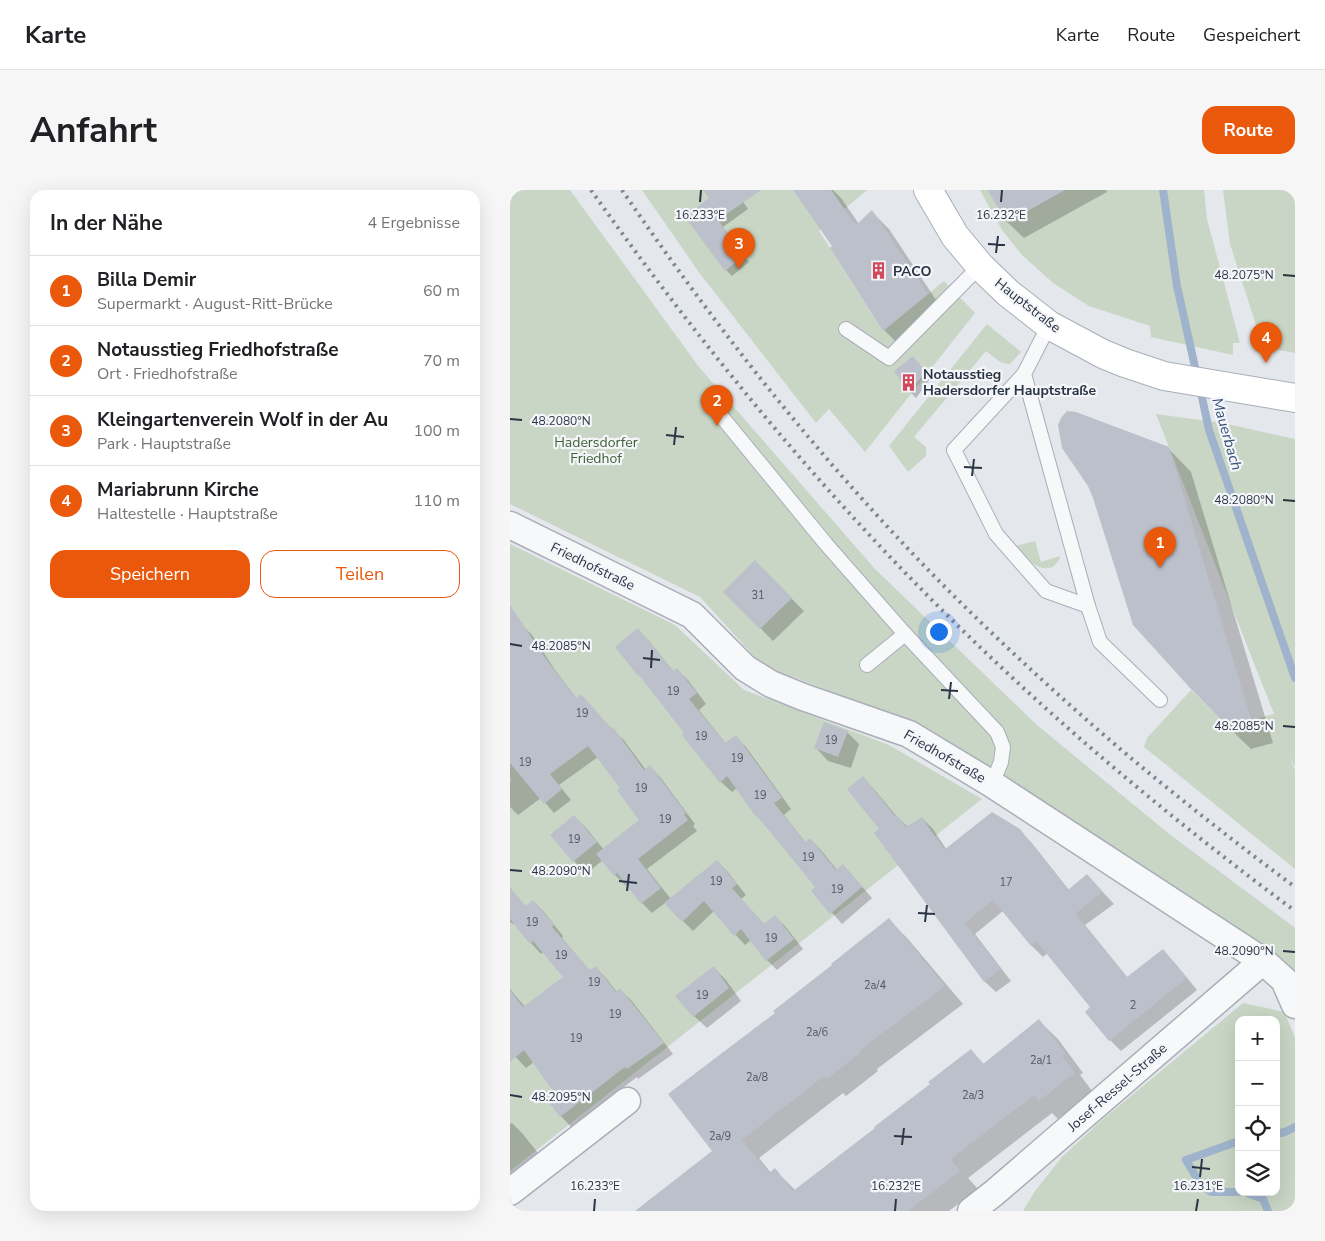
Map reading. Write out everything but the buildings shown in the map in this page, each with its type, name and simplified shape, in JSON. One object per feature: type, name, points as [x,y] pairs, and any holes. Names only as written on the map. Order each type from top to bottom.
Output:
[{"type":"main road","name":"Hauptstraße","points":[[928,190],[955,236],[980,266],[1008,293],[1049,325],[1103,354],[1164,376],[1295,398]]},
{"type":"street","name":"Friedhofstraße","points":[[510,525],[692,615],[745,668],[771,684],[909,734],[992,784],[1262,961],[1284,980],[1295,1005]]},
{"type":"street","name":"Josef-Ressel-Straße","points":[[971,1211],[994,1202],[1262,961]]},
{"type":"street","points":[[510,1192],[628,1101]]},
{"type":"lane","points":[[846,329],[889,358],[980,266]]},
{"type":"lane","points":[[1049,325],[1024,374],[954,450],[996,534],[1046,591],[1088,606]]},
{"type":"lane","points":[[1024,374],[1088,606],[1100,642],[1160,700]]},
{"type":"lane","points":[[708,400],[826,544],[905,634],[997,732],[1003,747],[1001,762],[992,784]]},
{"type":"lane","points":[[866,665],[905,634]]},
{"type":"green space","name":"Hadersdorfer Friedhof","points":[[510,190],[570,190],[699,367],[875,569],[1037,725],[1168,833],[1295,928],[1295,980],[916,724],[762,665],[700,597],[510,504]]},
{"type":"green space","points":[[642,190],[867,190],[819,231],[883,331],[944,281],[975,313],[865,452],[829,409],[816,423],[698,271]]},
{"type":"green space","points":[[980,190],[1204,190],[1207,219],[1240,343],[1233,343],[1233,355],[1151,337],[1150,326],[1089,306],[1053,283],[1022,255],[1002,230]]},
{"type":"green space","points":[[1223,190],[1295,190],[1295,353],[1263,347],[1230,244]]},
{"type":"green space","points":[[987,324],[1021,352],[1010,364],[1006,364],[986,351],[914,437],[926,447],[926,456],[908,472],[889,446]]},
{"type":"green space","points":[[1156,414],[1223,423],[1295,439],[1295,767],[1290,758],[1295,770],[1295,869],[1144,747],[1147,738],[1191,690],[1227,726],[1274,714]]},
{"type":"green space","points":[[1035,541],[1041,562],[1060,556],[1053,567],[1042,568],[1037,566],[1016,546]]},
{"type":"green space","points":[[510,544],[675,625],[744,690],[889,745],[982,799],[510,1171]]},
{"type":"green space","points":[[1243,1003],[1284,1012],[1295,1037],[1295,1211],[1023,1211],[1035,1191],[1062,1157],[1102,1120]]},
{"type":"waterway","name":"Mauerbach","points":[[1163,190],[1177,286],[1197,376]]},
{"type":"waterway","name":"Mauerbach","points":[[1200,388],[1209,430],[1295,678]]},
{"type":"waterway","points":[[1280,1133],[1295,1127]]},
{"type":"waterway","points":[[1235,1142],[1186,1160],[1201,1185],[1211,1192],[1235,1192]]},
{"type":"waterway","points":[[1255,1196],[1263,1199],[1268,1211]]},
{"type":"railway","points":[[591,190],[681,312],[728,371],[825,487],[876,543],[983,650],[1096,753],[1174,818],[1295,911]]},
{"type":"railway","points":[[622,190],[706,308],[796,423],[943,585],[1016,656],[1104,735],[1186,803],[1295,887]]},
{"type":"place","name":"Kleingartenverein Wolf in der Au","points":[[739,269]]},
{"type":"place","name":"PACO","points":[[879,271]]},
{"type":"place","name":"Mariabrunn Kirche","points":[[1266,363]]},
{"type":"place","name":"Notausstieg Hadersdorfer Hauptstraße","points":[[909,382]]},
{"type":"place","name":"Notausstieg Friedhofstraße","points":[[717,426]]},
{"type":"place","name":"Billa Demir","points":[[1160,568]]}]
